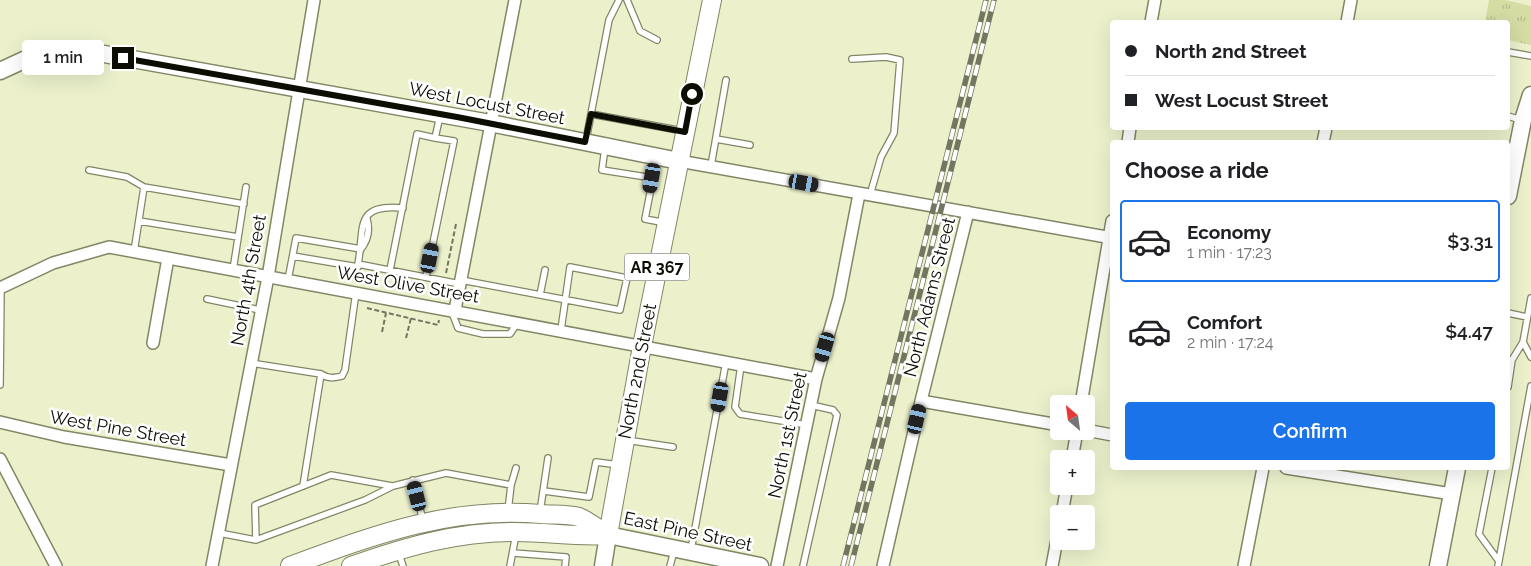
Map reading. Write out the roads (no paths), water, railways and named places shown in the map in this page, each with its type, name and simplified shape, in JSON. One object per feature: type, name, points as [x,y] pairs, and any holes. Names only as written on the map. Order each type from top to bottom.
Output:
[{"type":"main road","name":"North 2nd Street","points":[[608,535],[619,465],[642,346],[712,0]]},
{"type":"main road","points":[[290,566],[423,521],[508,511],[579,517],[608,535]]},
{"type":"main road","points":[[352,566],[398,549],[454,536],[516,532],[579,537],[608,535]]},
{"type":"street","name":"North 4th Street","points":[[212,566],[260,310],[268,277],[314,0]]},
{"type":"street","points":[[453,310],[461,282],[515,0]]},
{"type":"street","points":[[1150,20],[1155,0]]},
{"type":"street","points":[[1347,20],[1351,0]]},
{"type":"street","name":"West Locust Street","points":[[0,71],[39,53],[64,51],[93,52],[490,123],[679,161],[1110,237]]},
{"type":"street","points":[[1510,172],[1515,118],[1531,95]]},
{"type":"street","name":"North 1st Street","points":[[777,566],[816,379],[865,194]]},
{"type":"street","name":"North Adams Street","points":[[883,566],[921,401],[968,212]]},
{"type":"street","points":[[1083,395],[1110,243]]},
{"type":"street","name":"West Olive Street","points":[[1,288],[53,263],[109,247],[816,379]]},
{"type":"street","points":[[153,343],[168,258]]},
{"type":"street","points":[[921,401],[1050,423]]},
{"type":"street","name":"West Pine Street","points":[[0,422],[64,437],[231,466]]},
{"type":"street","points":[[1095,432],[1110,435]]},
{"type":"street","points":[[0,459],[56,566]]},
{"type":"street","points":[[1244,566],[1263,470]]},
{"type":"street","points":[[1299,470],[1452,494]]},
{"type":"street","points":[[1438,566],[1457,470]]},
{"type":"street","name":"East Pine Street","points":[[608,535],[760,566]]},
{"type":"street","name":"North 2nd Street","points":[[603,566],[608,535]]},
{"type":"street","points":[[1052,566],[1055,550]]},
{"type":"lane","points":[[585,142],[609,20],[619,0]]},
{"type":"lane","points":[[627,0],[640,31],[657,40]]},
{"type":"lane","points":[[1510,54],[1531,56]]},
{"type":"lane","points":[[852,59],[886,57],[900,60],[894,132],[865,194]]},
{"type":"lane","points":[[712,166],[726,80]]},
{"type":"lane","points":[[436,138],[440,114]]},
{"type":"lane","points":[[591,114],[685,132]]},
{"type":"lane","points":[[390,270],[417,134],[454,141],[426,277]]},
{"type":"lane","points":[[716,140],[750,145]]},
{"type":"lane","points":[[606,146],[602,170],[652,178],[645,219],[666,223]]},
{"type":"lane","points":[[89,170],[127,178],[144,187],[244,204]]},
{"type":"lane","points":[[134,252],[144,187]]},
{"type":"lane","points":[[232,270],[246,188]]},
{"type":"lane","points":[[292,256],[358,267],[361,249],[366,242],[369,226],[366,219],[372,210],[378,208],[402,208]]},
{"type":"lane","points":[[139,221],[238,237]]},
{"type":"lane","points":[[288,280],[296,238],[361,249]]},
{"type":"lane","points":[[358,264],[444,281],[540,295],[567,300],[620,310],[627,278],[570,267],[567,300],[561,330]]},
{"type":"lane","points":[[540,295],[545,270]]},
{"type":"lane","points":[[0,385],[1,288]]},
{"type":"lane","points":[[251,363],[321,374],[328,378],[342,376],[345,370],[356,292]]},
{"type":"lane","points":[[1510,374],[1512,360],[1523,342],[1531,298]]},
{"type":"lane","points":[[207,299],[260,310]]},
{"type":"lane","points":[[453,310],[458,328],[483,334],[510,334],[518,322]]},
{"type":"lane","points":[[1510,313],[1527,317]]},
{"type":"lane","points":[[1523,342],[1531,357]]},
{"type":"lane","points":[[670,566],[683,551],[726,362]]},
{"type":"lane","points":[[741,365],[735,408],[740,414],[807,425]]},
{"type":"lane","points":[[303,486],[321,374]]},
{"type":"lane","points":[[1498,563],[1531,386]]},
{"type":"lane","points":[[803,566],[837,415],[833,410],[811,405]]},
{"type":"lane","points":[[624,440],[673,447]]},
{"type":"lane","points":[[539,514],[548,458]]},
{"type":"lane","points":[[544,491],[589,497],[596,462],[619,465]]},
{"type":"lane","points":[[508,511],[511,486],[516,468]]},
{"type":"lane","points":[[1492,470],[1479,534],[1498,563]]},
{"type":"lane","points":[[219,533],[256,540],[365,500],[393,486],[446,473],[511,486]]},
{"type":"lane","points":[[256,540],[255,506],[303,486],[331,475],[393,486]]},
{"type":"lane","points":[[413,480],[423,521]]},
{"type":"lane","points":[[510,566],[516,532]]},
{"type":"lane","points":[[398,549],[403,566]]},
{"type":"lane","points":[[512,552],[566,557],[565,566]]},
{"type":"railway","points":[[843,566],[986,0]]},
{"type":"railway","points":[[851,566],[994,0]]}]
